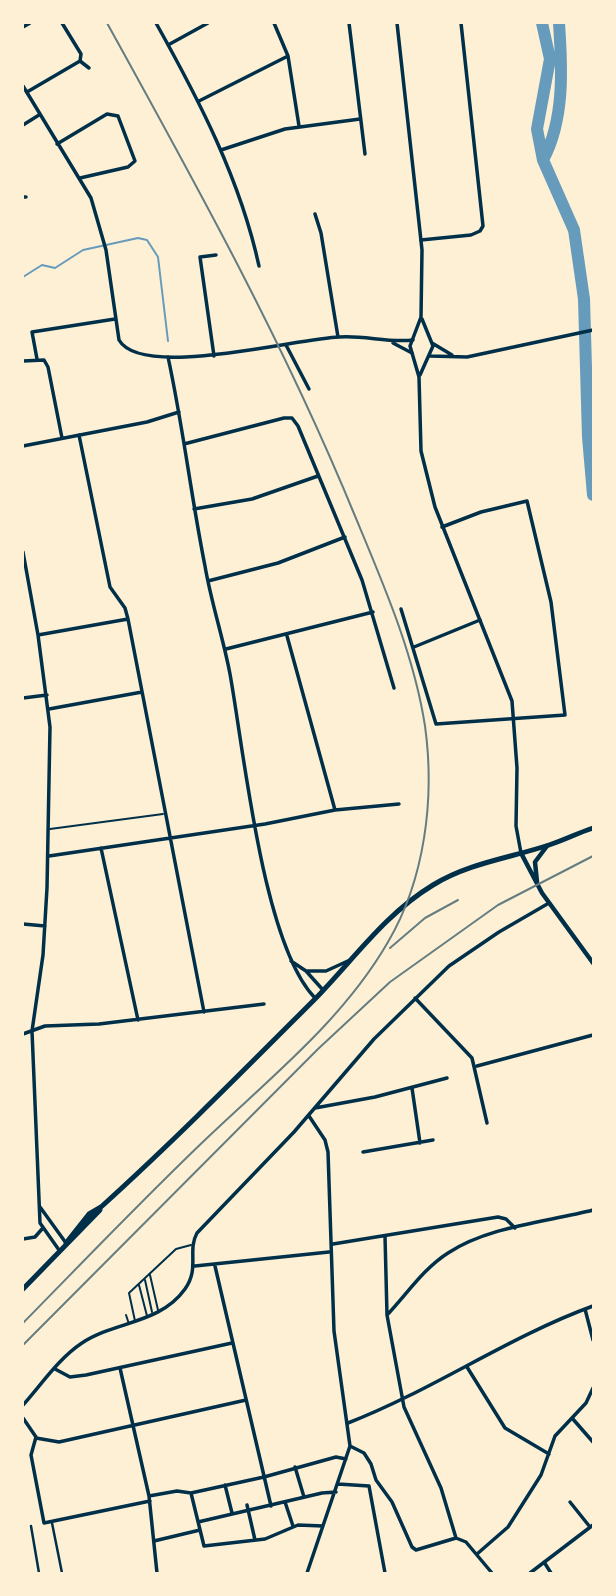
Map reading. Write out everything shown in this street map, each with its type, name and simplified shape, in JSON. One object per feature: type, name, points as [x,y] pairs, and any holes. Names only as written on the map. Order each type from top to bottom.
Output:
[{"type":"main road","points":[[23,1289],[102,1207],[323,990],[383,923],[435,884],[485,862],[548,845],[593,828]]},
{"type":"main road","points":[[538,886],[536,862],[548,845]]},
{"type":"main road","points":[[521,853],[549,903],[593,963]]},
{"type":"street","points":[[23,27],[30,23]]},
{"type":"street","points":[[62,23],[81,54],[80,61]]},
{"type":"street","points":[[156,23],[199,101],[221,150],[259,266]]},
{"type":"street","points":[[168,45],[208,23]]},
{"type":"street","points":[[274,23],[288,56],[299,126]]},
{"type":"street","points":[[349,23],[365,154]]},
{"type":"street","points":[[397,23],[421,240],[422,317],[428,338],[453,356]]},
{"type":"street","points":[[421,240],[471,235],[483,226],[461,23]]},
{"type":"street","points":[[199,101],[288,56]]},
{"type":"street","points":[[80,61],[89,68]]},
{"type":"street","points":[[27,92],[80,61]]},
{"type":"street","points":[[23,86],[91,198],[106,250],[119,340],[127,349],[168,357],[214,356],[338,337],[391,342],[428,338]]},
{"type":"street","points":[[57,144],[107,114],[118,116],[135,162],[128,167],[80,177]]},
{"type":"street","points":[[23,125],[39,115]]},
{"type":"street","points":[[221,150],[299,126],[360,119]]},
{"type":"street","points":[[315,214],[321,233],[338,337]]},
{"type":"street","points":[[214,356],[200,257],[216,255]]},
{"type":"street","points":[[422,317],[413,355],[419,377],[421,451],[429,491],[442,527],[508,686],[515,718],[516,826],[521,853]]},
{"type":"street","points":[[37,359],[32,332],[115,319]]},
{"type":"street","points":[[391,342],[413,355],[467,357],[593,330]]},
{"type":"street","points":[[419,377],[429,357],[432,343]]},
{"type":"street","points":[[286,345],[309,389]]},
{"type":"street","points":[[168,357],[194,509],[225,649],[256,825],[278,926],[289,960],[315,998]]},
{"type":"street","points":[[23,361],[44,360],[48,367],[62,438]]},
{"type":"street","points":[[23,446],[147,422],[179,412]]},
{"type":"street","points":[[184,444],[292,418],[298,426],[345,537],[373,612],[394,688]]},
{"type":"street","points":[[79,435],[110,587],[125,608],[128,619],[163,814],[204,1012]]},
{"type":"street","points":[[194,509],[252,499],[318,476]]},
{"type":"street","points":[[401,609],[436,724],[565,715],[551,602],[527,501],[481,512],[442,527]]},
{"type":"street","points":[[208,581],[278,563],[345,537]]},
{"type":"street","points":[[23,552],[49,709],[49,856],[45,926],[32,1031],[42,1229],[59,1250]]},
{"type":"street","points":[[225,649],[287,636],[373,612]]},
{"type":"street","points":[[38,635],[128,619]]},
{"type":"street","points":[[414,647],[481,620]]},
{"type":"street","points":[[287,636],[335,810]]},
{"type":"street","points":[[49,709],[142,692]]},
{"type":"street","points":[[23,698],[47,695]]},
{"type":"street","points":[[49,856],[256,825],[335,810],[398,804]]},
{"type":"street","points":[[101,848],[138,1020]]},
{"type":"street","points":[[23,1405],[80,1344],[159,1312],[185,1288],[195,1266],[192,1245],[204,1225],[309,1116],[343,1073],[415,998],[462,956],[549,903]]},
{"type":"street","points":[[23,924],[45,926]]},
{"type":"street","points":[[289,960],[306,971],[323,990]]},
{"type":"street","points":[[306,971],[326,971],[350,960]]},
{"type":"street","points":[[415,998],[465,1049],[476,1066],[487,1123]]},
{"type":"street","points":[[23,1034],[45,1026],[138,1020],[264,1003]]},
{"type":"street","points":[[476,1066],[593,1035]]},
{"type":"street","points":[[315,1108],[447,1079]]},
{"type":"street","points":[[412,1087],[420,1143]]},
{"type":"street","points":[[307,1573],[350,1446],[336,1353],[329,1252],[333,1238],[325,1140],[309,1116]]},
{"type":"street","points":[[363,1152],[433,1140]]},
{"type":"street","points":[[40,1205],[66,1243]]},
{"type":"street","points":[[387,1315],[428,1270],[448,1253],[515,1228],[593,1210]]},
{"type":"street","points":[[333,1244],[498,1217],[506,1219],[515,1228]]},
{"type":"street","points":[[23,1239],[35,1237],[42,1229]]},
{"type":"street","points":[[385,1237],[387,1315],[403,1402],[441,1488],[456,1538]]},
{"type":"street","points":[[195,1266],[329,1252]]},
{"type":"street","points":[[215,1266],[271,1506]]},
{"type":"street","points":[[348,1423],[403,1402],[554,1320],[593,1306]]},
{"type":"street","points":[[585,1308],[593,1340]]},
{"type":"street","points":[[55,1370],[63,1375],[78,1377],[232,1343]]},
{"type":"street","points":[[466,1366],[505,1428],[549,1454]]},
{"type":"street","points":[[120,1368],[149,1499],[157,1573]]},
{"type":"street","points":[[477,1554],[508,1527],[541,1475],[555,1436],[572,1418],[593,1388]]},
{"type":"street","points":[[23,1419],[36,1437],[59,1442],[246,1400]]},
{"type":"street","points":[[572,1418],[593,1442]]},
{"type":"street","points":[[23,1429],[31,1432]]},
{"type":"street","points":[[36,1437],[32,1455],[44,1524],[177,1490],[191,1493],[336,1457],[346,1459]]},
{"type":"street","points":[[350,1446],[364,1453],[376,1480],[392,1502],[407,1542],[415,1550],[456,1538],[466,1542],[492,1573]]},
{"type":"street","points":[[295,1467],[304,1497]]},
{"type":"street","points":[[338,1484],[369,1486],[376,1480]]},
{"type":"street","points":[[225,1485],[232,1514]]},
{"type":"street","points":[[369,1486],[385,1573]]},
{"type":"street","points":[[198,1521],[335,1492]]},
{"type":"street","points":[[191,1493],[204,1546],[255,1540],[293,1526],[323,1526]]},
{"type":"street","points":[[530,1573],[592,1526],[570,1502]]},
{"type":"street","points":[[285,1503],[293,1526]]},
{"type":"street","points":[[247,1505],[255,1540]]},
{"type":"street","points":[[52,1523],[62,1573]]},
{"type":"street","points":[[31,1526],[39,1573]]},
{"type":"street","points":[[154,1541],[200,1530]]},
{"type":"street","points":[[544,1562],[551,1573]]},
{"type":"lane","points":[[49,829],[163,814]]},
{"type":"lane","points":[[136,1322],[128,1293],[176,1249],[192,1245]]},
{"type":"lane","points":[[150,1274],[159,1312]]},
{"type":"lane","points":[[144,1279],[150,1316]]},
{"type":"lane","points":[[139,1284],[150,1316]]},
{"type":"lane","points":[[127,1315],[129,1325]]},
{"type":"waterway","points":[[542,23],[550,59],[537,129],[543,160],[574,230],[584,299],[588,437],[593,495]]},
{"type":"waterway","points":[[543,160],[559,110],[559,23]]},
{"type":"waterway","points":[[23,277],[42,265],[55,268],[83,250],[138,238],[147,240],[158,257],[168,341]]},
{"type":"railway","points":[[23,1323],[137,1207],[305,1046],[350,997],[388,942],[411,892],[424,837],[429,781],[425,726],[413,672],[376,567],[328,452],[269,327],[107,23]]},
{"type":"railway","points":[[23,1345],[318,1049],[390,982],[498,905],[593,856]]},
{"type":"railway","points":[[390,948],[425,918],[458,900]]}]
